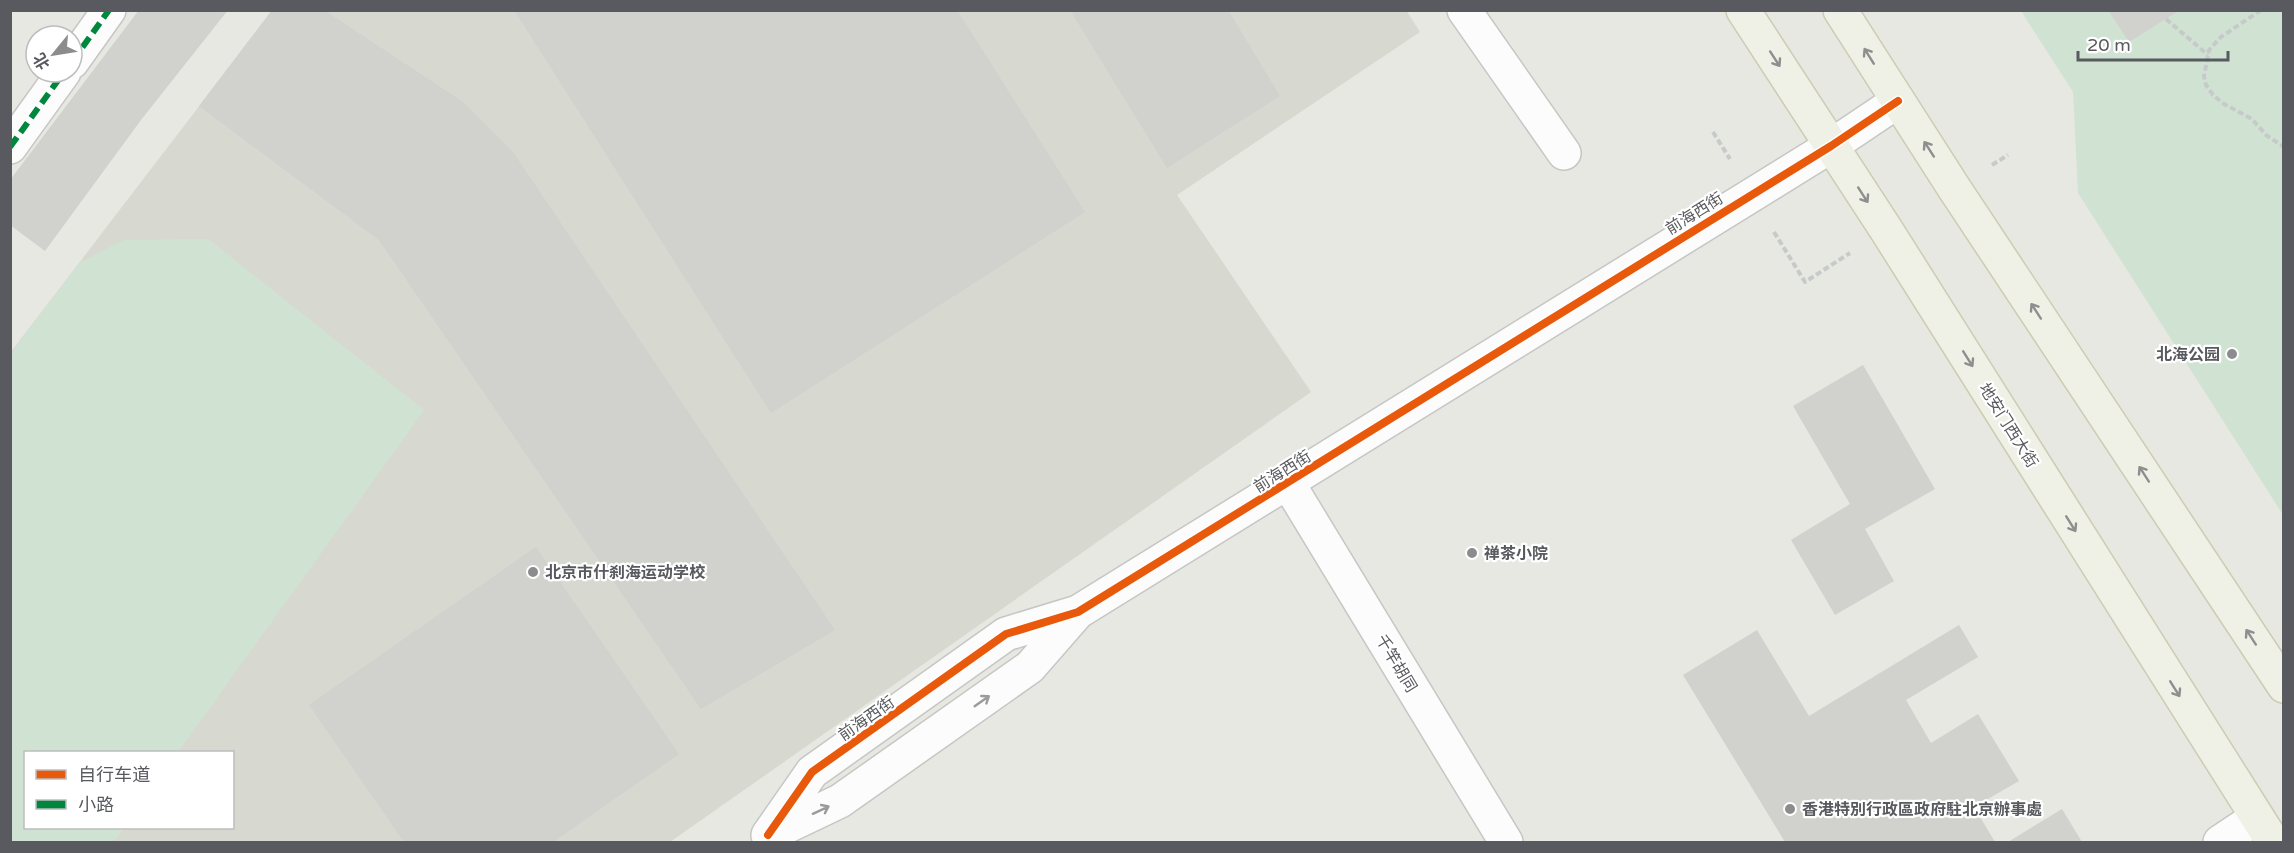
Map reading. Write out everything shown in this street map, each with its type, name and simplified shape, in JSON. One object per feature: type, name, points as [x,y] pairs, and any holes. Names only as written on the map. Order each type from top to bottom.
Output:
[{"type":"main road","name":"地安门西大街","points":[[1743,10],[1887,231],[2265,830]]},
{"type":"main road","points":[[1840,10],[2283,686]]},
{"type":"street","points":[[84,45],[109,10]]},
{"type":"street","points":[[1464,10],[1564,153]]},
{"type":"street","points":[[10,147],[55,84]]},
{"type":"street","name":"前海西街","points":[[762,839],[812,772],[1006,634],[1078,612],[1831,146],[1898,101]]},
{"type":"street","name":"千竿胡同","points":[[1288,483],[1506,843]]},
{"type":"street","points":[[2220,843],[2265,830]]},
{"type":"path","points":[[2261,10],[2221,37],[2209,50],[2204,76],[2206,85],[2213,95],[2224,104],[2252,119],[2266,135],[2283,147]]},
{"type":"path","points":[[2166,19],[2208,55]]},
{"type":"shaded area","name":"北京市什刹海运动学校","points":[[1406,10],[1420,32],[1177,195],[1311,392],[670,842],[11,842],[10,353],[272,11]]},
{"type":"green space","name":"北海公园","points":[[2021,11],[2283,11],[2283,515],[2078,193],[2073,92]]},
{"type":"green space","points":[[208,239],[424,410],[179,751],[24,751],[24,829],[123,829],[113,842],[11,842],[11,353],[79,263],[124,240]]},
{"type":"building","points":[[139,10],[228,10],[141,120],[45,251],[10,225],[10,180]]},
{"type":"building","points":[[272,10],[324,10],[463,102],[513,152],[835,630],[701,709],[379,240],[199,106]]},
{"type":"building","points":[[514,10],[957,10],[1085,212],[771,413]]},
{"type":"building","points":[[1070,10],[1228,10],[1280,96],[1167,168]]},
{"type":"building","points":[[2108,10],[2180,10],[2129,42]]},
{"type":"building","points":[[1863,365],[1935,489],[1865,529],[1894,581],[1835,615],[1791,540],[1850,504],[1793,406]]},
{"type":"building","points":[[536,547],[679,754],[553,842],[404,842],[309,705]]},
{"type":"building","points":[[1959,625],[1978,657],[1906,700],[1931,743],[1978,714],[2019,781],[1974,807],[1995,842],[1785,842],[1683,675],[1757,630],[1809,716]]},
{"type":"building","points":[[2062,809],[2082,842],[2008,842]]},
{"type":"marked path","points":[[84,45],[109,10]]},
{"type":"marked path","points":[[10,147],[55,84]]},
{"type":"cycle path","points":[[768,835],[812,772],[1006,634],[1078,612],[1831,146],[1898,101]]},
{"type":"place","name":"北海公园","points":[[2232,354]]},
{"type":"place","name":"禅茶小院","points":[[1472,553]]},
{"type":"place","name":"北京市什刹海运动学校","points":[[533,572]]},
{"type":"place","name":"香港特別行政區政府駐北京辦事處","points":[[1790,809]]}]
